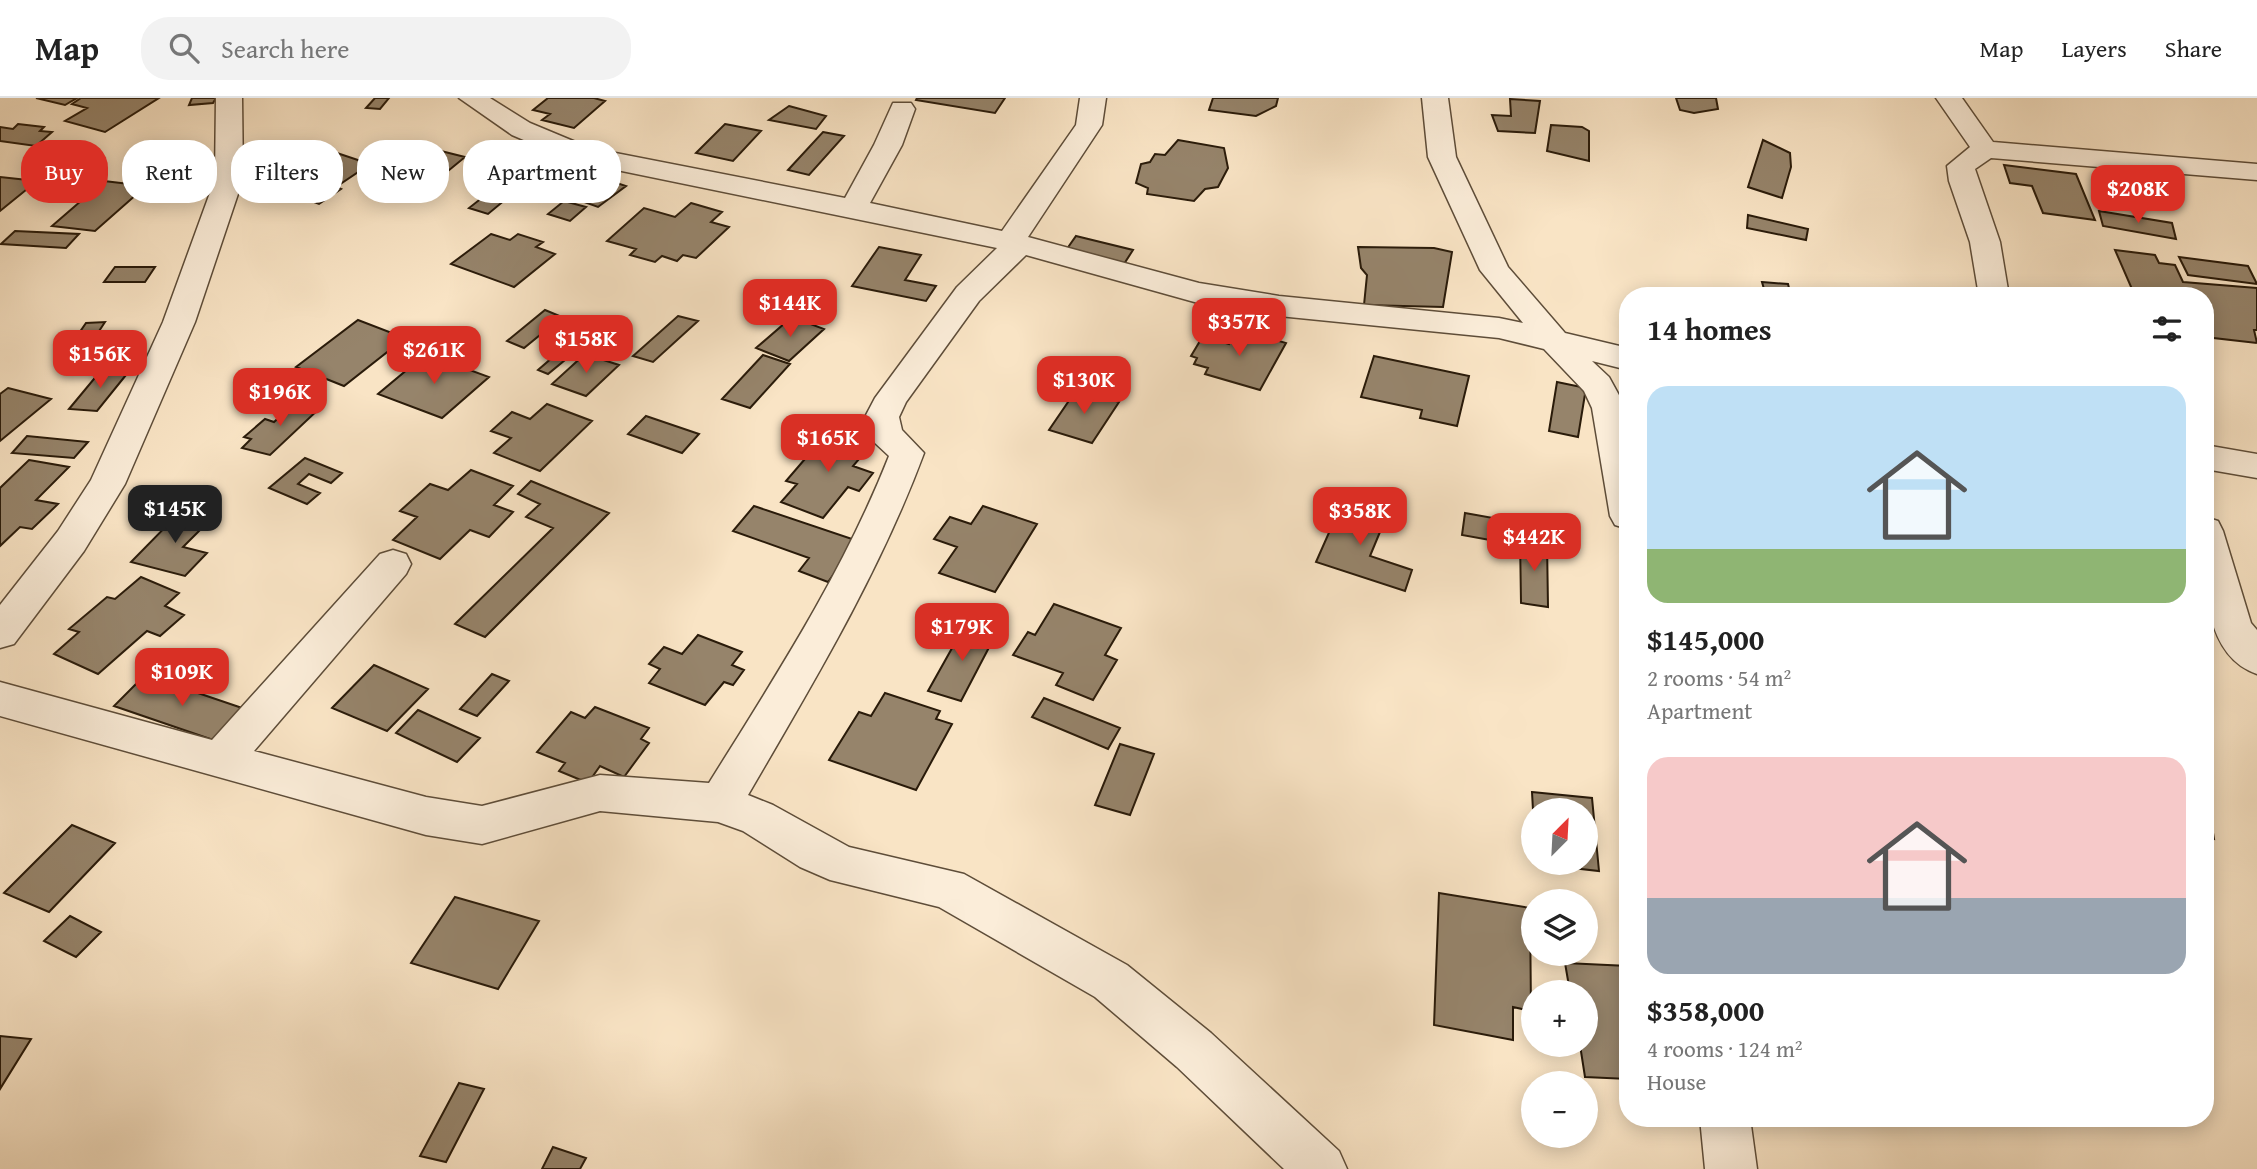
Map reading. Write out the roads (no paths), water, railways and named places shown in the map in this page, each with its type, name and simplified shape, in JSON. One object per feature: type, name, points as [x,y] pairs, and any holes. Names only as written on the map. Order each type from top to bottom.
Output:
[{"type":"street","points":[[0,633],[64,551],[107,484],[180,322],[229,179],[229,98]]},
{"type":"street","points":[[472,98],[521,129],[583,155],[1016,242],[1198,293],[1279,306],[1499,328],[1619,357]]},
{"type":"street","points":[[719,803],[858,569],[899,475],[906,453],[887,435],[881,418],[891,398],[983,275],[1016,242],[1089,125],[1093,98]]},
{"type":"street","points":[[1435,98],[1442,157],[1495,270],[1555,342],[1597,385],[1609,408],[1619,465]]},
{"type":"street","points":[[1949,98],[1985,149]]},
{"type":"street","points":[[854,208],[888,145],[902,109]]},
{"type":"street","points":[[1992,287],[1985,242],[1963,181],[1961,166],[1985,149],[2257,172]]},
{"type":"street","points":[[2214,459],[2257,466]]},
{"type":"street","points":[[2214,561],[2234,629],[2257,657]]},
{"type":"street","points":[[220,760],[393,564]]},
{"type":"street","points":[[0,699],[426,816],[482,825],[600,793],[719,803],[758,818],[815,853],[846,866],[948,889],[1111,981],[1194,1050],[1321,1169]]},
{"type":"street","points":[[1726,1127],[1731,1169]]}]
